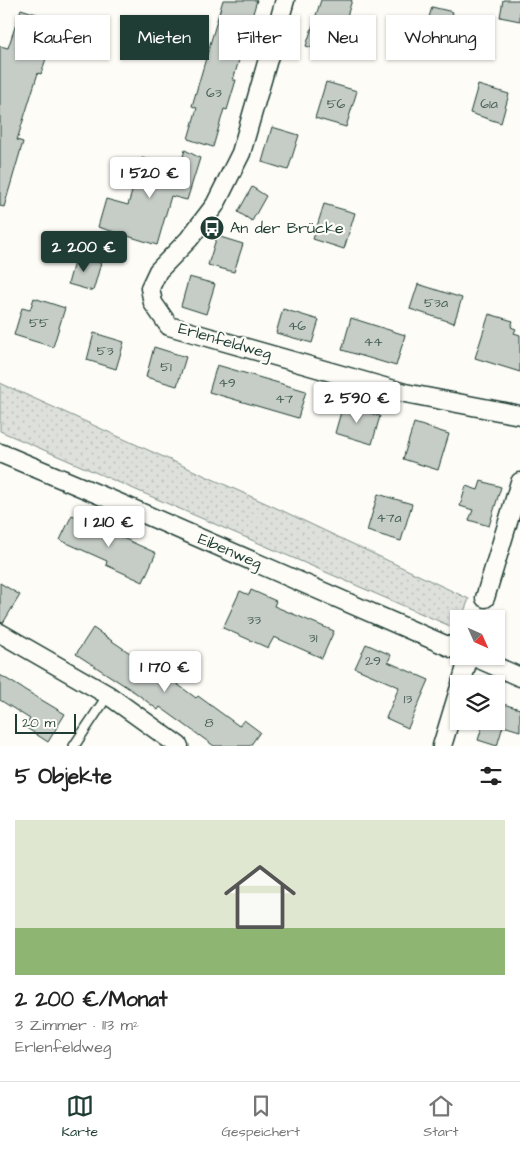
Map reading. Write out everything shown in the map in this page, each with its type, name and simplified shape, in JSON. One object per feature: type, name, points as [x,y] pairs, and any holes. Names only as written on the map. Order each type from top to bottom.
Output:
[{"type":"street","name":"Erlenfeldweg","points":[[285,0],[241,152],[215,205],[189,239],[158,271],[150,288],[153,303],[170,326],[405,393],[520,415]]},
{"type":"street","name":"Eibenweg","points":[[0,453],[136,510],[450,647]]},
{"type":"street","points":[[485,598],[520,482]]},
{"type":"street","points":[[0,634],[108,695],[179,746]]},
{"type":"street","points":[[491,665],[520,677]]},
{"type":"street","points":[[442,746],[450,720]]},
{"type":"lane","points":[[74,746],[108,695]]},
{"type":"shaded area","points":[[0,383],[283,511],[469,599],[465,610],[450,610],[450,626],[0,431]]},
{"type":"building","points":[[223,0],[257,0],[252,15],[219,15],[219,60],[239,60],[233,80],[236,80],[227,110],[224,109],[213,147],[188,139],[197,108],[192,106],[205,60],[209,60],[209,48]]},
{"type":"building","points":[[321,0],[352,0],[347,15],[316,15]]},
{"type":"building","points":[[503,0],[520,0],[520,21],[500,17]]},
{"type":"building","points":[[432,7],[453,12],[452,15],[430,15]]},
{"type":"building","points":[[21,9],[40,15],[19,15]]},
{"type":"building","points":[[15,27],[15,60],[45,60],[41,74],[38,73],[17,140],[23,142],[4,207],[0,206],[0,46],[8,48]]},
{"type":"building","points":[[310,34],[310,47],[306,46]]},
{"type":"building","points":[[326,82],[357,91],[346,127],[315,118]]},
{"type":"building","points":[[478,85],[509,94],[501,123],[470,113]]},
{"type":"building","points":[[272,127],[299,135],[288,170],[262,162]]},
{"type":"building","points":[[185,150],[200,158],[187,200],[171,196],[157,245],[98,227],[106,199],[128,205],[142,158],[179,169]]},
{"type":"building","points":[[252,187],[266,196],[252,221],[238,212]]},
{"type":"building","points":[[324,204],[355,213],[344,249],[313,239]]},
{"type":"building","points":[[217,236],[243,244],[234,272],[208,265]]},
{"type":"building","points":[[76,255],[101,263],[93,291],[68,284]]},
{"type":"building","points":[[189,277],[215,284],[206,314],[181,306]]},
{"type":"building","points":[[418,284],[462,298],[454,323],[410,309]]},
{"type":"building","points":[[34,298],[65,308],[53,347],[14,335],[22,308],[30,310]]},
{"type":"building","points":[[283,309],[319,320],[312,343],[276,333]]},
{"type":"building","points":[[489,314],[513,321],[511,327],[516,329],[514,333],[520,335],[520,372],[475,358]]},
{"type":"building","points":[[351,318],[405,335],[396,366],[342,350]]},
{"type":"building","points":[[94,333],[124,342],[116,369],[87,360]]},
{"type":"building","points":[[154,347],[186,357],[177,386],[146,377]]},
{"type":"building","points":[[217,365],[306,391],[298,418],[209,392]]},
{"type":"building","points":[[343,405],[380,416],[372,444],[335,433]]},
{"type":"building","points":[[414,423],[449,434],[438,470],[403,459]]},
{"type":"building","points":[[481,481],[501,487],[489,526],[469,520],[473,510],[460,506],[466,486],[478,490]]},
{"type":"building","points":[[378,494],[412,504],[401,541],[367,531]]},
{"type":"building","points":[[72,515],[156,553],[143,582],[106,565],[107,561],[60,540]]},
{"type":"building","points":[[0,583],[20,595],[3,623],[0,622]]},
{"type":"building","points":[[251,590],[276,601],[274,606],[334,631],[322,658],[274,637],[268,648],[223,628],[240,591],[249,595]]},
{"type":"building","points":[[93,628],[146,664],[147,662],[196,698],[198,696],[239,726],[244,720],[260,732],[250,746],[214,746],[160,707],[158,710],[136,693],[76,654]]},
{"type":"building","points":[[366,644],[391,655],[388,662],[429,680],[408,728],[386,718],[399,687],[355,668]]},
{"type":"building","points":[[0,675],[65,714],[48,742],[25,727],[30,719],[0,700]]},
{"type":"building","points":[[505,705],[520,709],[520,731],[505,727]]},
{"type":"building","points":[[481,730],[502,730],[497,746],[478,740]]},
{"type":"place","name":"An der Brücke","points":[[212,228]]}]
